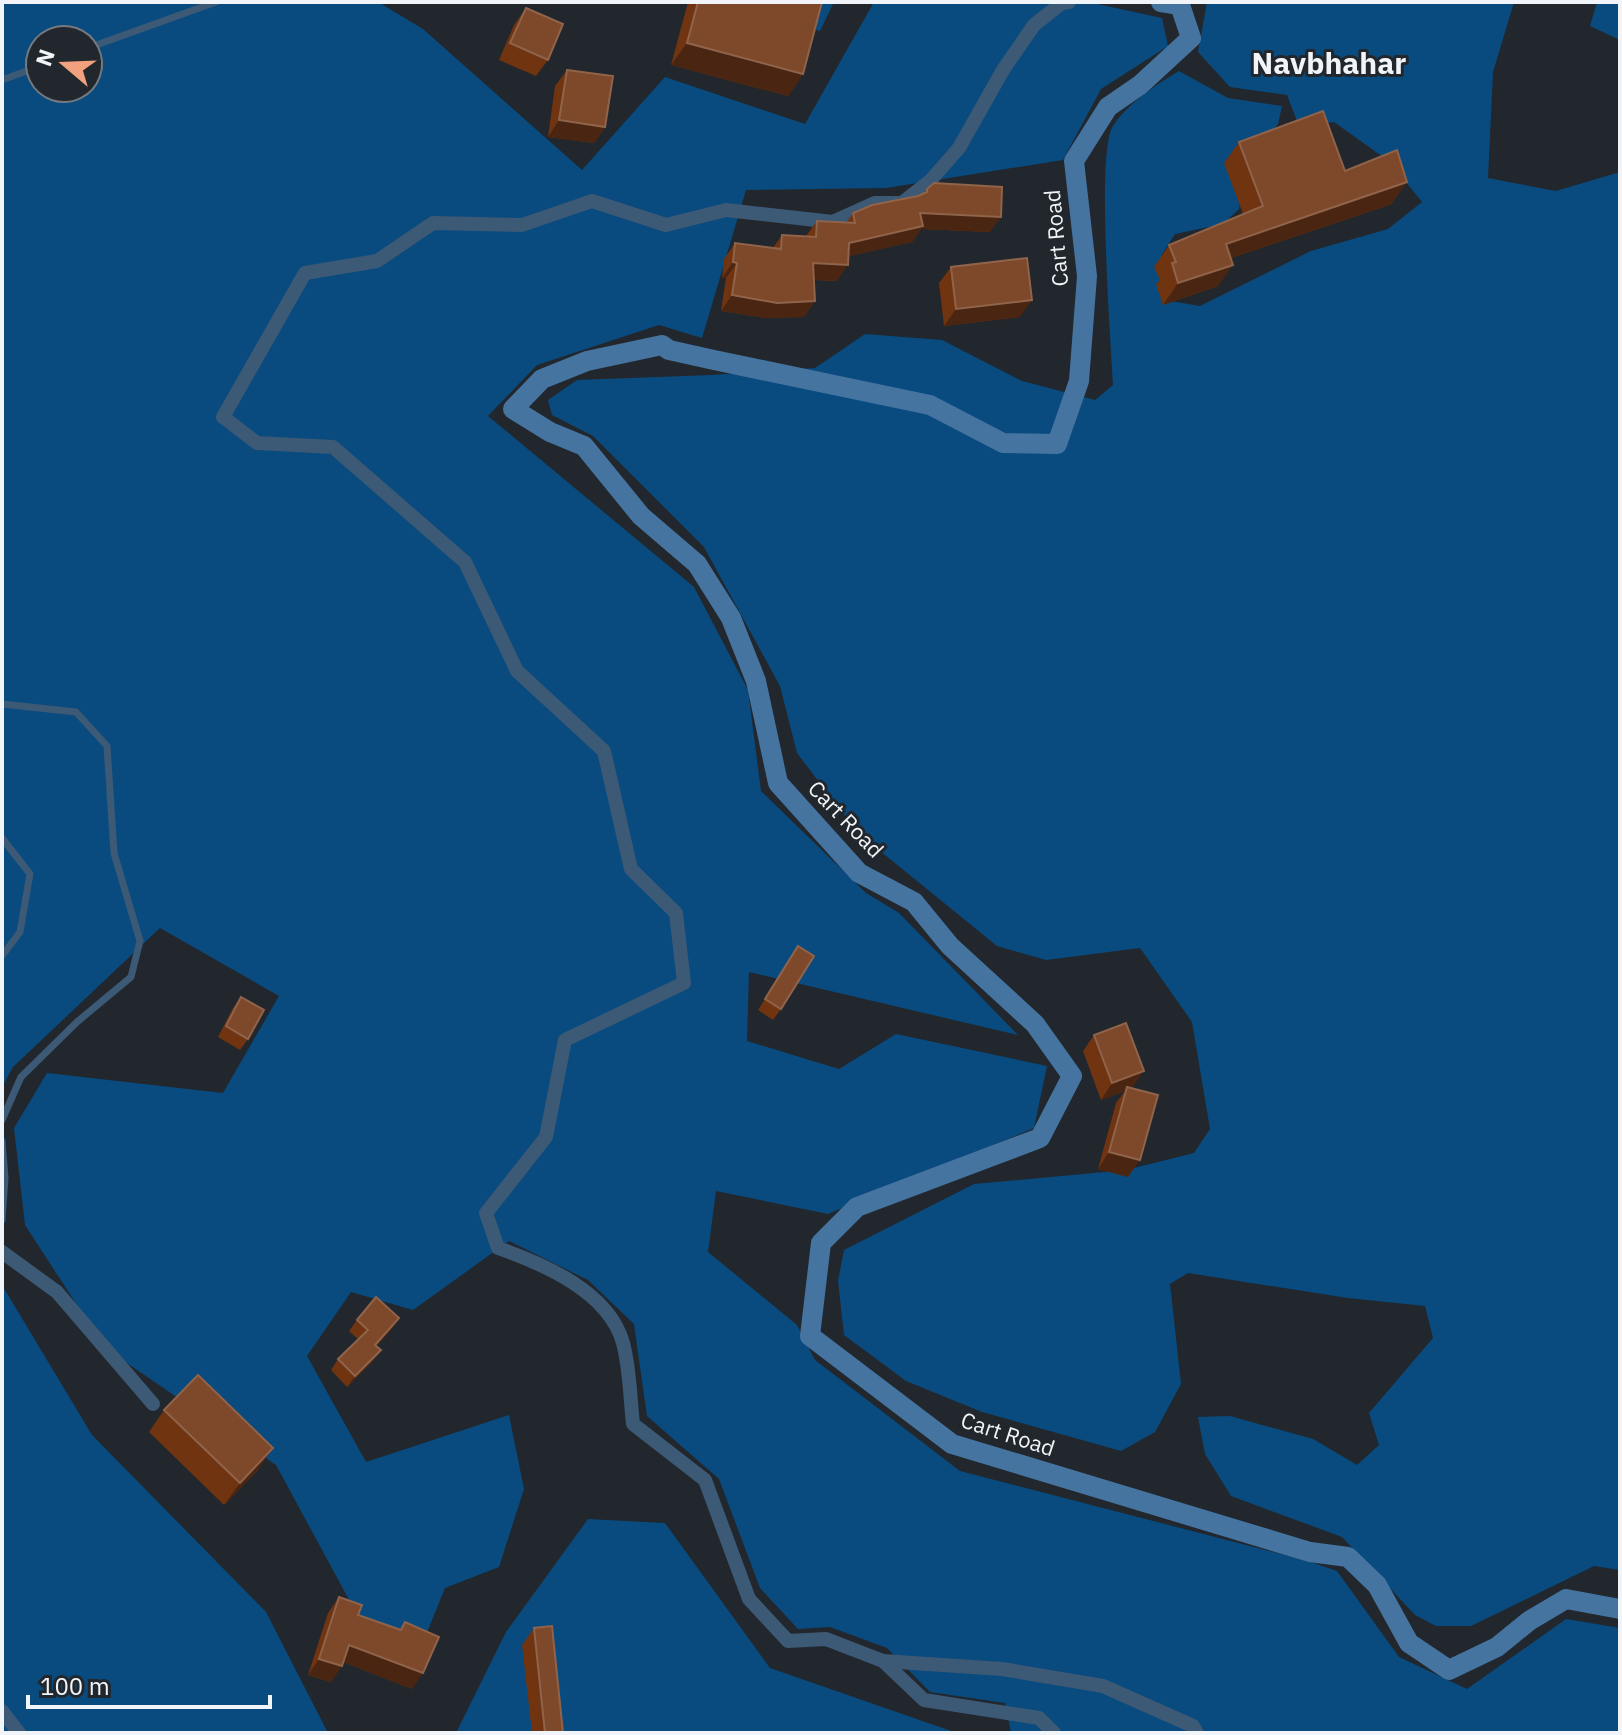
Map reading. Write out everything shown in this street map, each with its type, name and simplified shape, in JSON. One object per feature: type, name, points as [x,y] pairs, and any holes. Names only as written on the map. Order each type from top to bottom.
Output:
[{"type":"main road","name":"Cart Road","points":[[1161,2],[1180,5],[1191,38],[1140,85],[1108,107],[1074,161],[1087,276],[1079,381],[1057,444],[1003,443],[930,405],[669,350],[662,345],[587,361],[542,379],[513,409],[550,432],[584,446],[641,516],[697,564],[731,618],[756,681],[778,783],[859,873],[914,902],[950,946],[1035,1024],[1072,1076],[1040,1138],[857,1207],[821,1243],[810,1336],[952,1444],[1310,1552],[1348,1557],[1377,1585],[1409,1643],[1449,1670],[1497,1647],[1529,1621],[1566,1599],[1620,1609]]},
{"type":"street","points":[[1069,2],[1062,3],[1034,25],[1003,70],[959,148],[930,181],[902,203],[875,203],[833,222],[726,210],[666,225],[592,201],[522,225],[433,223],[377,261],[305,273],[223,417],[257,443],[333,447],[465,562],[517,671],[604,751],[631,869],[676,913],[684,983],[565,1040],[546,1137],[486,1213],[498,1248],[541,1263],[602,1304],[623,1341],[633,1424],[705,1480],[749,1599],[788,1641],[826,1639],[883,1661],[1002,1669],[1103,1686],[1193,1726],[1197,1733]]},
{"type":"street","points":[[2,1252],[57,1292],[153,1404]]},
{"type":"street","points":[[883,1661],[924,1700],[1039,1718],[1054,1733]]},
{"type":"street","points":[[2,1711],[19,1733]]},
{"type":"lane","points":[[104,42],[216,2]]},
{"type":"lane","points":[[2,80],[24,72]]},
{"type":"lane","points":[[2,704],[76,712],[107,746],[114,853],[140,941],[131,977],[77,1022],[21,1077],[2,1120]]},
{"type":"lane","points":[[2,838],[30,874],[20,932],[2,956]]},
{"type":"lane","points":[[2,1141],[5,1178],[2,1220]]},
{"type":"shaded area","points":[[2,2],[378,2],[423,29],[582,170],[665,77],[805,124],[874,2],[1088,2],[1162,18],[1168,46],[1101,89],[1063,160],[886,188],[746,190],[702,338],[659,325],[537,365],[488,416],[694,587],[748,690],[761,791],[866,893],[899,913],[1018,1035],[749,972],[747,1041],[839,1069],[896,1034],[1047,1066],[1034,1128],[828,1214],[716,1191],[708,1252],[797,1325],[815,1360],[960,1471],[1337,1571],[1399,1657],[1467,1689],[1566,1619],[1620,1628],[1620,1733],[1011,1733],[1005,1703],[930,1692],[887,1648],[830,1627],[798,1629],[760,1588],[719,1479],[647,1416],[634,1324],[588,1280],[509,1241],[413,1310],[351,1292],[307,1356],[366,1462],[509,1415],[524,1489],[499,1567],[445,1588],[426,1635],[360,1620],[276,1465],[105,1348],[25,1225],[14,1128],[47,1073],[223,1093],[279,996],[160,928],[13,1067],[2,1087]]},
{"type":"shaded area","points":[[734,2],[834,2],[820,31]]},
{"type":"shaded area","points":[[1207,2],[1514,2],[1493,72],[1488,178],[1556,191],[1620,172],[1620,1570],[1594,1566],[1471,1626],[1436,1626],[1415,1615],[1342,1537],[1231,1496],[1205,1454],[1198,1417],[1230,1416],[1313,1439],[1357,1465],[1379,1445],[1369,1413],[1433,1338],[1425,1306],[1348,1298],[1188,1273],[1170,1284],[1181,1384],[1155,1432],[1121,1451],[982,1412],[906,1381],[844,1335],[838,1281],[844,1250],[974,1184],[1126,1170],[1194,1153],[1210,1129],[1192,1022],[1140,948],[1046,960],[997,946],[858,833],[797,753],[780,686],[704,547],[593,436],[552,415],[548,400],[577,380],[815,368],[865,334],[942,340],[1022,381],[1095,400],[1113,385],[1105,208],[1108,143],[1113,126],[1126,110],[1179,71],[1228,98],[1282,106],[1278,124],[1247,161],[1239,209],[1223,224],[1175,234],[1161,256],[1170,301],[1200,306],[1311,251],[1388,229],[1422,202],[1390,162],[1334,122],[1299,126],[1287,95],[1230,87],[1198,52]]},
{"type":"shaded area","points":[[1597,2],[1620,2],[1620,40],[1590,26]]},
{"type":"shaded area","points":[[2,1285],[92,1435],[266,1612],[328,1733],[2,1733]]},
{"type":"shaded area","points":[[588,1519],[665,1523],[770,1668],[957,1733],[456,1733],[506,1632]]},
{"type":"building","points":[[698,2],[822,2],[803,74],[687,43]]},
{"type":"building","points":[[526,8],[563,24],[548,60],[510,43]]},
{"type":"building","points":[[567,70],[613,76],[605,127],[559,120]]},
{"type":"building","points":[[1323,111],[1345,171],[1397,150],[1407,182],[1226,244],[1233,265],[1178,283],[1172,263],[1176,262],[1169,245],[1263,206],[1239,142]]},
{"type":"building","points":[[934,183],[1002,187],[1001,217],[920,213],[923,226],[849,243],[848,265],[813,263],[815,301],[777,303],[732,295],[737,263],[733,262],[735,243],[781,249],[782,235],[816,237],[817,221],[855,223],[853,213],[872,205],[918,196],[927,192]]},
{"type":"building","points":[[1027,258],[1032,300],[956,309],[951,267]]},
{"type":"building","points":[[798,946],[814,956],[781,1009],[765,999]]},
{"type":"building","points":[[241,997],[264,1010],[248,1039],[226,1026]]},
{"type":"building","points":[[1126,1023],[1144,1071],[1112,1083],[1094,1035]]},
{"type":"building","points":[[1127,1087],[1158,1095],[1140,1160],[1109,1152]]},
{"type":"building","points":[[376,1297],[399,1318],[375,1345],[381,1350],[355,1376],[338,1359],[368,1330],[357,1320]]},
{"type":"building","points":[[198,1375],[273,1448],[240,1483],[164,1410]]},
{"type":"building","points":[[339,1597],[362,1605],[358,1615],[401,1630],[405,1622],[439,1637],[423,1673],[349,1645],[342,1666],[319,1659]]},
{"type":"building","points":[[552,1626],[563,1733],[545,1733],[534,1628]]},
{"type":"district","name":"Navbhahar","points":[[1329,64]]}]
